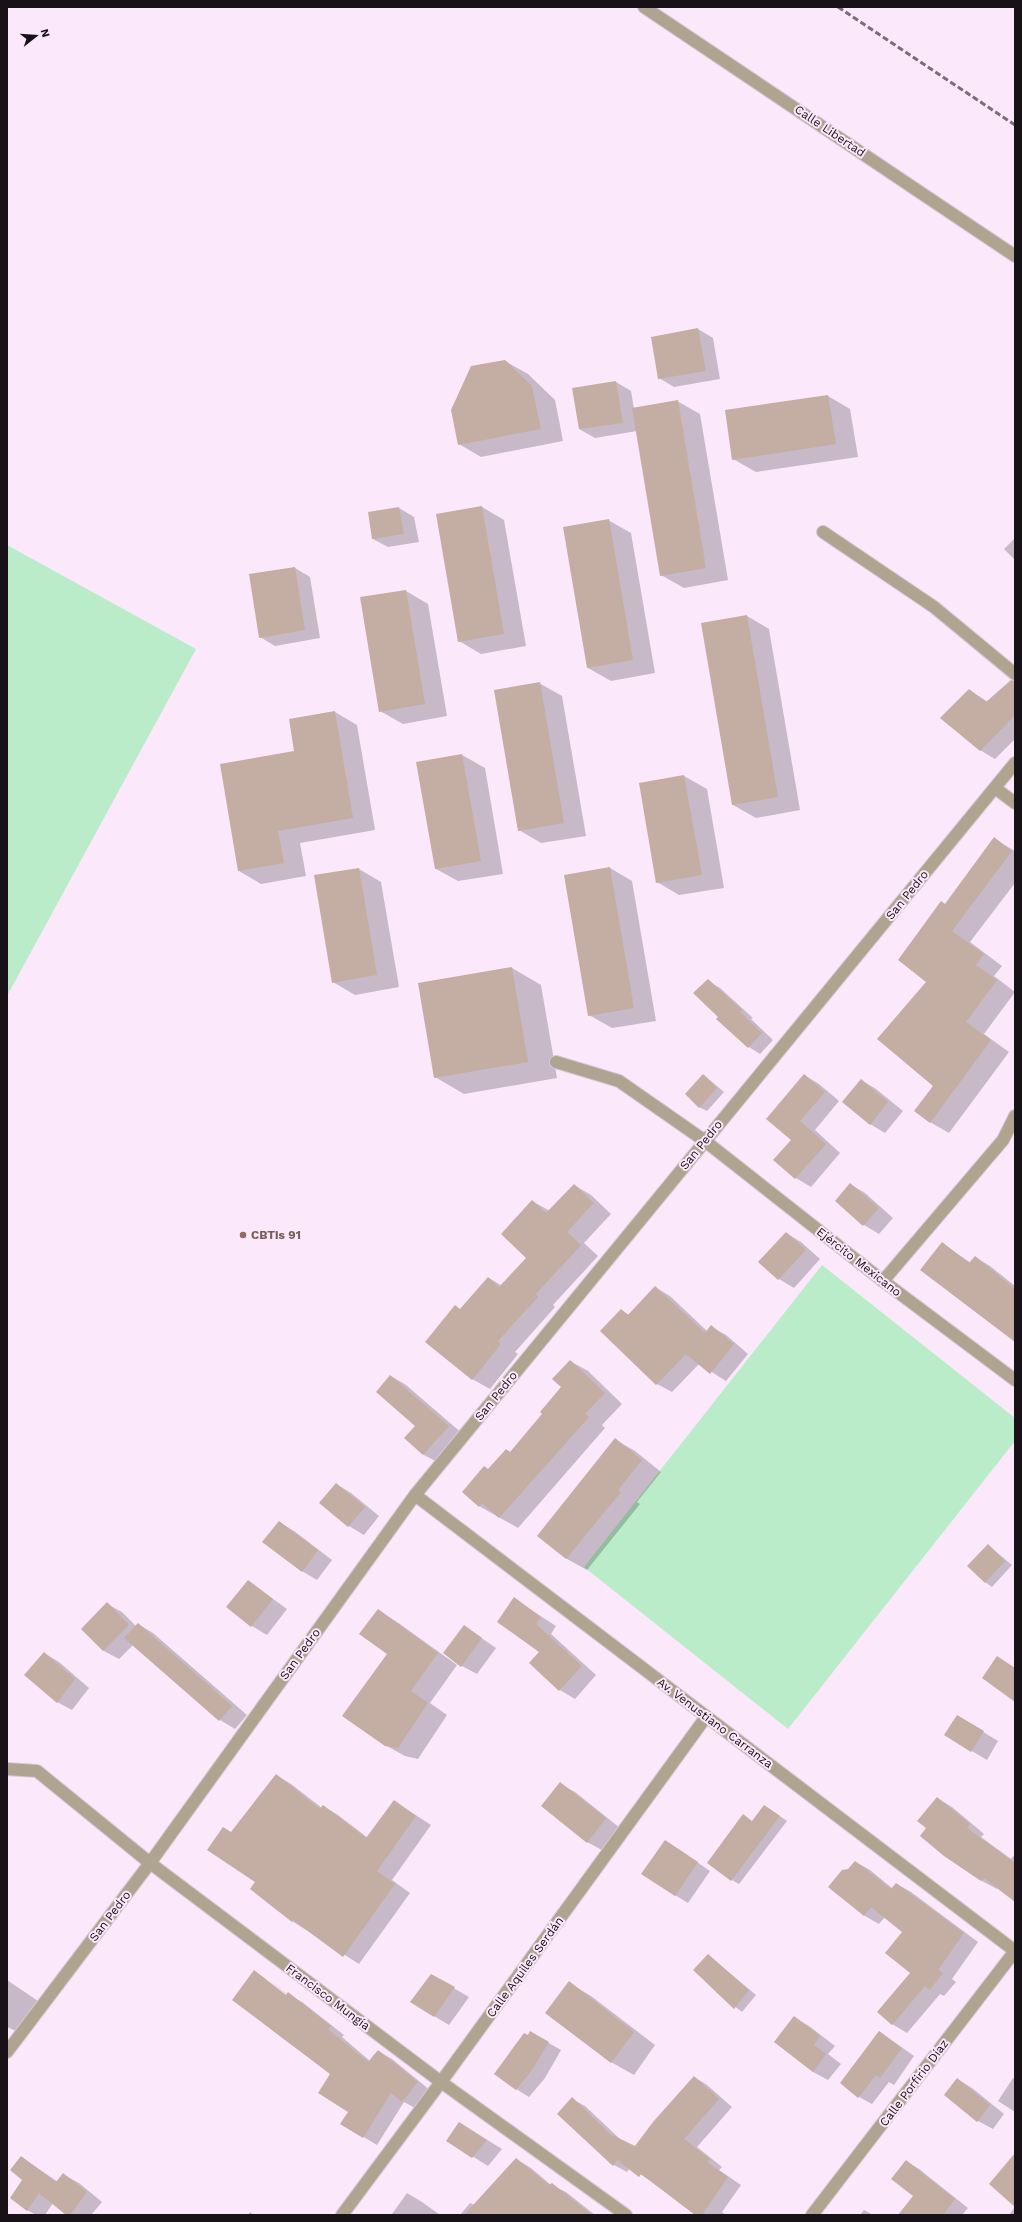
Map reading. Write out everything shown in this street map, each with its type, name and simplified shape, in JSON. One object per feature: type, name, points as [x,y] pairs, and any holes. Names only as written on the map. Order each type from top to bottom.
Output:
[{"type":"street","name":"Calle Libertad","points":[[644,7],[1015,256]]},
{"type":"street","points":[[823,532],[934,607],[1015,674]]},
{"type":"street","name":"San Pedro","points":[[7,2052],[150,1863],[415,1496],[1015,763]]},
{"type":"street","points":[[995,788],[1015,803]]},
{"type":"street","name":"Ejército Mexicano","points":[[556,1062],[619,1081],[705,1141],[883,1280],[1015,1380]]},
{"type":"street","points":[[883,1280],[1003,1140],[1015,1116]]},
{"type":"street","name":"Av. Venustiano Carranza","points":[[415,1496],[1015,1951]]},
{"type":"street","name":"Calle Aquiles Serdán","points":[[342,2215],[441,2082],[706,1717]]},
{"type":"street","name":"Francisco Mungía","points":[[7,1769],[37,1771],[150,1863],[441,2082],[626,2215]]},
{"type":"street","name":"Calle Porfirio Díaz","points":[[812,2215],[1015,1951]]},
{"type":"green space","points":[[7,545],[196,649],[7,996]]},
{"type":"green space","points":[[822,1265],[1015,1418],[1015,1441],[788,1729],[584,1567]]},
{"type":"building","points":[[698,328],[706,371],[658,379],[651,337]]},
{"type":"building","points":[[505,360],[532,386],[541,429],[458,445],[451,410],[471,366]]},
{"type":"building","points":[[616,381],[623,423],[579,429],[572,388]]},
{"type":"building","points":[[828,395],[836,444],[732,460],[725,410]]},
{"type":"building","points":[[678,400],[706,568],[660,576],[632,408]]},
{"type":"building","points":[[482,506],[504,634],[458,642],[436,514]]},
{"type":"building","points":[[399,507],[404,534],[372,539],[368,512]]},
{"type":"building","points":[[609,519],[633,660],[587,668],[563,527]]},
{"type":"building","points":[[295,567],[305,630],[259,638],[249,574]]},
{"type":"building","points":[[406,590],[425,704],[379,712],[360,597]]},
{"type":"building","points":[[747,615],[778,797],[732,805],[701,623]]},
{"type":"building","points":[[1011,680],[1015,681],[1015,715],[980,751],[940,718],[969,689],[986,702]]},
{"type":"building","points":[[540,682],[564,823],[518,831],[494,690]]},
{"type":"building","points":[[335,711],[353,818],[278,831],[284,863],[238,871],[220,764],[294,751],[289,719]]},
{"type":"building","points":[[462,754],[481,861],[435,869],[416,762]]},
{"type":"building","points":[[684,775],[702,875],[656,883],[639,783]]},
{"type":"building","points":[[994,837],[1012,851],[952,931],[984,954],[976,965],[997,980],[966,1022],[991,1040],[930,1123],[914,1111],[933,1086],[877,1039],[926,982],[898,960],[941,901],[945,904]]},
{"type":"building","points":[[610,867],[634,1008],[588,1016],[564,875]]},
{"type":"building","points":[[359,868],[377,975],[332,983],[314,875]]},
{"type":"building","points":[[512,967],[528,1062],[434,1078],[418,983]]},
{"type":"building","points":[[708,979],[742,1010],[740,1012],[762,1033],[748,1048],[716,1019],[718,1017],[693,993]]},
{"type":"building","points":[[703,1074],[717,1088],[699,1108],[685,1094]]},
{"type":"building","points":[[804,1074],[825,1092],[800,1121],[826,1144],[795,1179],[773,1160],[791,1140],[766,1119]]},
{"type":"building","points":[[861,1079],[888,1102],[870,1125],[842,1102]]},
{"type":"building","points":[[850,1183],[879,1208],[863,1226],[835,1201]]},
{"type":"building","points":[[574,1184],[594,1203],[567,1232],[581,1245],[536,1294],[538,1297],[498,1341],[501,1344],[472,1380],[425,1342],[455,1305],[460,1309],[488,1277],[499,1287],[526,1258],[501,1234],[532,1200],[546,1213]]},
{"type":"building","points":[[786,1232],[806,1250],[778,1280],[758,1262]]},
{"type":"building","points":[[942,1242],[969,1263],[975,1256],[1015,1289],[1015,1342],[920,1270]]},
{"type":"building","points":[[655,1286],[705,1333],[711,1325],[734,1344],[710,1374],[686,1354],[656,1385],[600,1331],[621,1309],[628,1315]]},
{"type":"building","points":[[570,1360],[605,1393],[585,1414],[589,1417],[499,1518],[482,1503],[479,1507],[462,1492],[484,1466],[488,1469],[506,1449],[510,1452],[542,1414],[540,1412],[561,1387],[552,1379]]},
{"type":"building","points":[[390,1375],[449,1426],[423,1455],[404,1438],[415,1426],[376,1392]]},
{"type":"building","points":[[615,1438],[642,1460],[618,1490],[621,1492],[566,1559],[537,1536]]},
{"type":"building","points":[[336,1483],[365,1507],[348,1527],[319,1503]]},
{"type":"building","points":[[279,1521],[318,1550],[302,1572],[262,1542]]},
{"type":"building","points":[[988,1544],[1005,1561],[985,1583],[967,1566]]},
{"type":"building","points":[[248,1580],[273,1599],[251,1627],[226,1607]]},
{"type":"building","points":[[514,1597],[541,1617],[536,1624],[582,1666],[559,1691],[529,1663],[539,1652],[497,1622]]},
{"type":"building","points":[[107,1602],[129,1625],[103,1651],[81,1629]]},
{"type":"building","points":[[378,1609],[438,1653],[411,1691],[428,1703],[398,1748],[385,1746],[342,1716],[387,1654],[359,1634]]},
{"type":"building","points":[[138,1623],[232,1706],[219,1721],[124,1638]]},
{"type":"building","points":[[464,1625],[482,1638],[461,1667],[443,1653]]},
{"type":"building","points":[[44,1652],[75,1679],[57,1703],[24,1675]]},
{"type":"building","points":[[997,1656],[1015,1668],[1015,1702],[982,1678]]},
{"type":"building","points":[[957,1715],[984,1731],[971,1752],[944,1735]]},
{"type":"building","points":[[276,1774],[320,1809],[323,1805],[366,1838],[394,1800],[416,1816],[377,1871],[395,1884],[343,1957],[293,1920],[292,1922],[250,1889],[255,1882],[207,1850],[223,1827],[231,1832]]},
{"type":"building","points":[[560,1782],[606,1818],[587,1843],[541,1806]]},
{"type":"building","points":[[937,1797],[970,1824],[967,1828],[1015,1863],[1015,1902],[984,1878],[981,1881],[944,1856],[920,1836],[926,1828],[917,1821]]},
{"type":"building","points":[[764,1805],[780,1816],[731,1881],[707,1863],[743,1814],[752,1821]]},
{"type":"building","points":[[665,1840],[698,1862],[675,1896],[641,1874]]},
{"type":"building","points":[[855,1861],[891,1889],[896,1883],[964,1933],[938,1970],[943,1973],[930,1990],[925,1986],[892,2025],[877,2012],[910,1973],[885,1953],[902,1932],[871,1907],[864,1916],[828,1887],[842,1870],[848,1869]]},
{"type":"building","points":[[708,1954],[749,1990],[734,2009],[693,1970]]},
{"type":"building","points":[[254,1970],[286,1995],[288,1992],[331,2026],[328,2029],[368,2062],[378,2050],[418,2082],[402,2102],[391,2093],[363,2138],[340,2124],[348,2112],[318,2093],[330,2074],[232,2000]]},
{"type":"building","points":[[431,1974],[455,1987],[434,2017],[410,2002]]},
{"type":"building","points":[[569,1981],[634,2032],[611,2063],[545,2013]]},
{"type":"building","points":[[794,2016],[820,2036],[814,2045],[826,2054],[813,2072],[774,2042]]},
{"type":"building","points":[[530,2031],[549,2042],[532,2070],[516,2090],[494,2074],[524,2033],[528,2035]]},
{"type":"building","points":[[879,2031],[902,2048],[880,2078],[876,2075],[858,2098],[840,2083]]},
{"type":"building","points":[[694,2076],[719,2099],[684,2139],[710,2159],[707,2162],[728,2177],[702,2215],[695,2215],[641,2174],[639,2177],[617,2160],[613,2166],[557,2114],[572,2097],[610,2134],[635,2146],[653,2122]]},
{"type":"building","points":[[957,2078],[990,2105],[977,2122],[944,2095]]},
{"type":"building","points":[[459,2122],[487,2140],[472,2158],[446,2141]]},
{"type":"building","points":[[1015,2153],[1015,2207],[989,2184]]},
{"type":"building","points":[[21,2156],[56,2182],[63,2173],[87,2192],[70,2215],[66,2215],[39,2193],[27,2211],[10,2198],[22,2180],[10,2170]]},
{"type":"building","points":[[516,2158],[549,2185],[552,2183],[592,2215],[464,2215]]},
{"type":"building","points":[[906,2160],[955,2199],[943,2215],[898,2215],[913,2196],[891,2179]]},
{"type":"railway","points":[[838,7],[1015,125]]},
{"type":"place","name":"CBTis 91","points":[[243,1235]]}]
